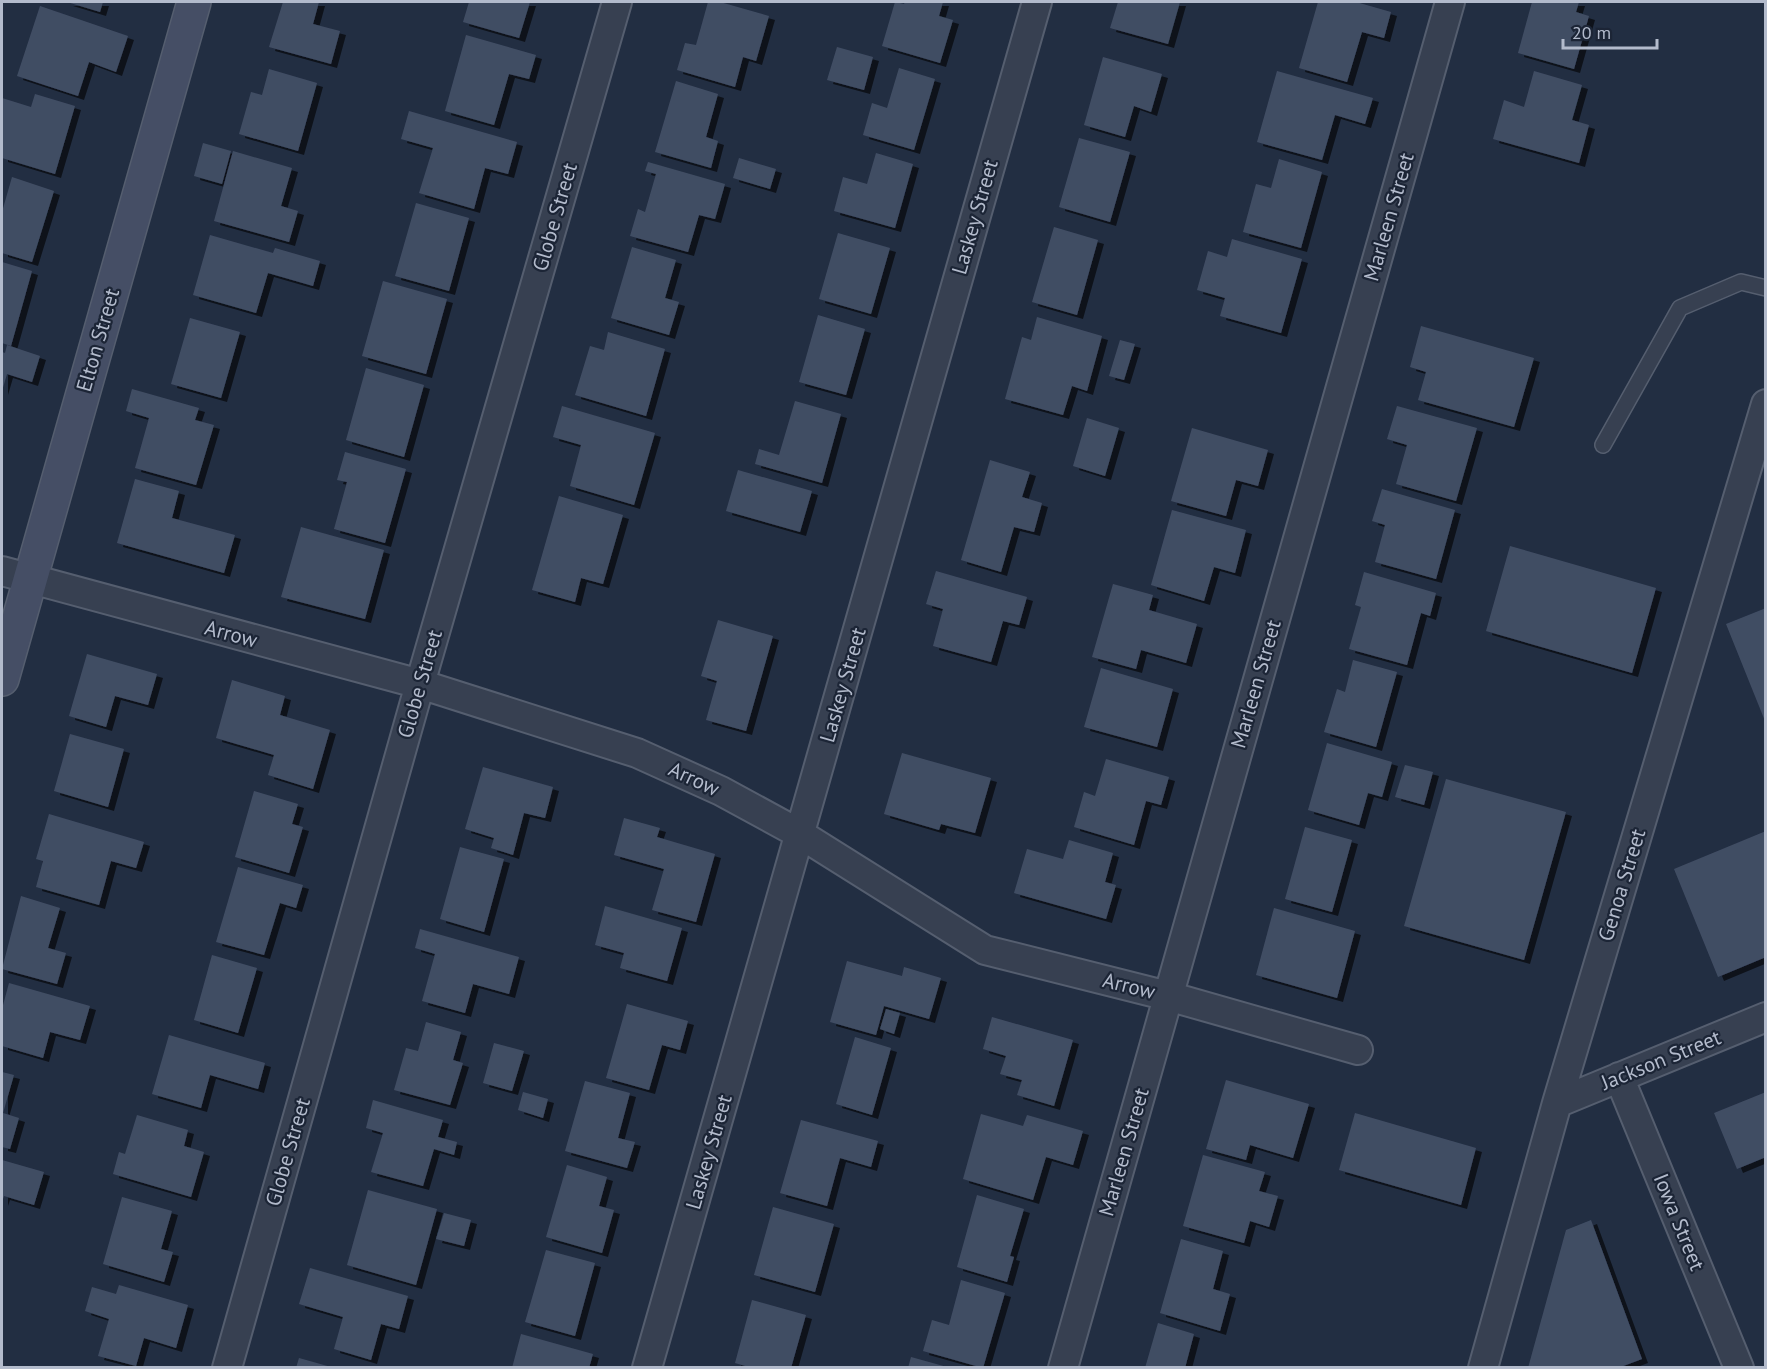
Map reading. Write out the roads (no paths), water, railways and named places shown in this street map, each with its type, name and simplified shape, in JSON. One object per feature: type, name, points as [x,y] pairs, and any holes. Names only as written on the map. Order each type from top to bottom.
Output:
[{"type":"street","name":"Elton Street","points":[[2,679],[16,575],[194,2]]},
{"type":"street","name":"Globe Street","points":[[227,1368],[420,684],[617,2]]},
{"type":"street","name":"Laskey Street","points":[[647,1368],[1037,2]]},
{"type":"street","name":"Marleen Street","points":[[1063,1368],[1450,2]]},
{"type":"street","name":"Genoa Street","points":[[1483,1368],[1557,1102],[1766,404]]},
{"type":"street","name":"Arrow","points":[[16,575],[420,684],[637,753],[721,791],[800,834],[985,950],[1168,996],[1358,1050]]},
{"type":"street","name":"Jackson Street","points":[[1557,1102],[1766,1017]]},
{"type":"street","name":"Iowa Street","points":[[1619,1077],[1739,1368]]},
{"type":"lane","points":[[1603,445],[1680,308],[1742,282],[1766,288]]}]
